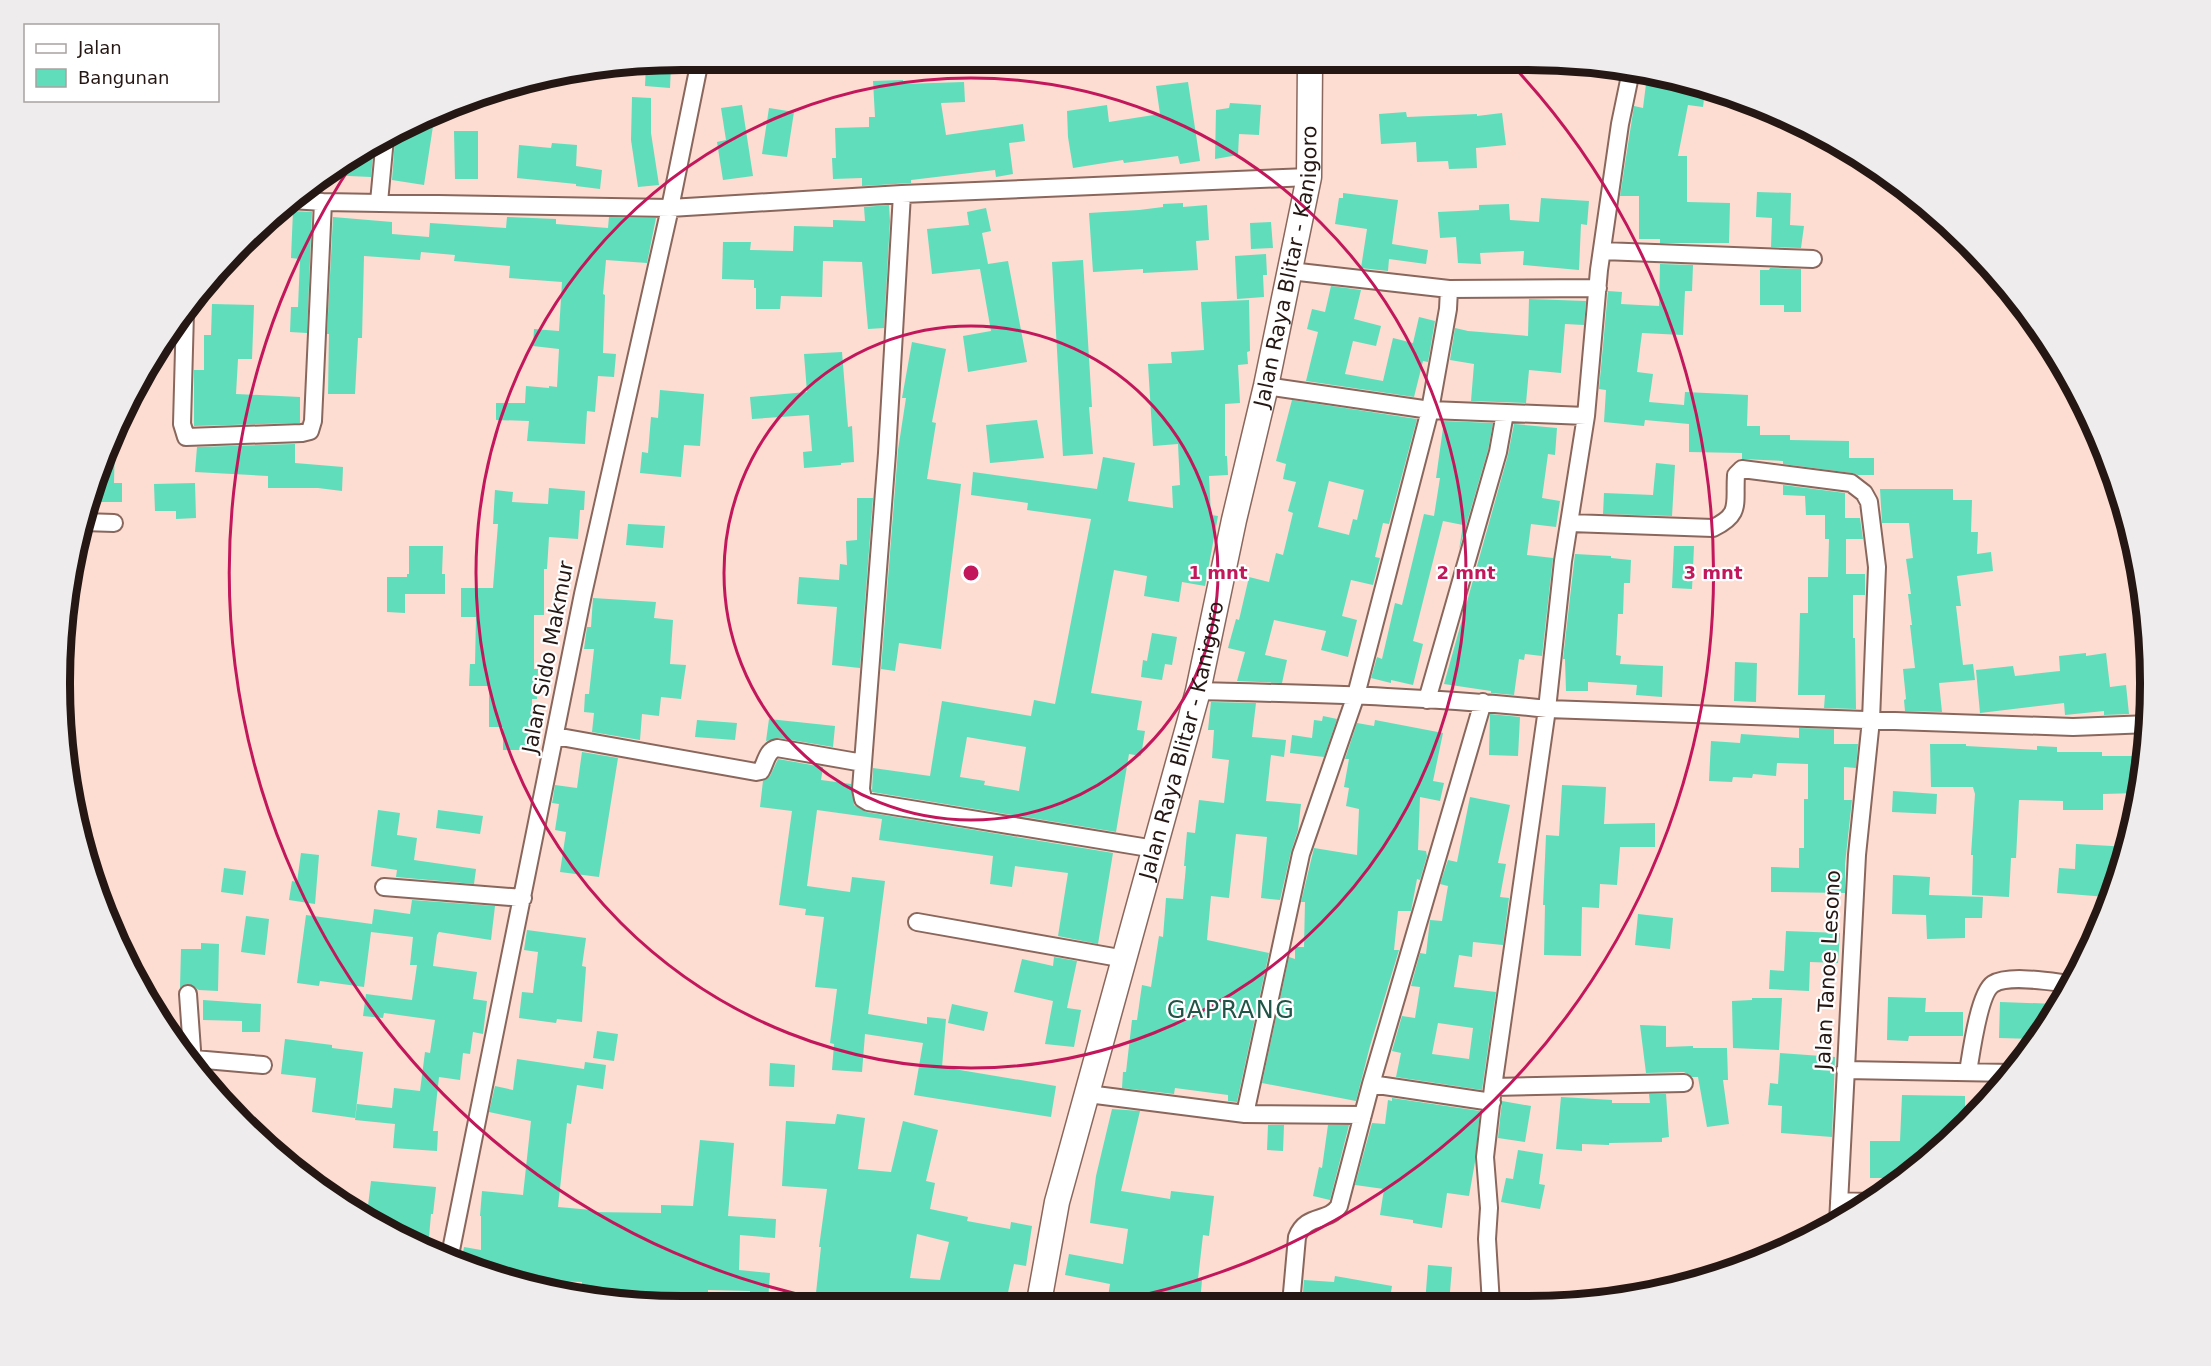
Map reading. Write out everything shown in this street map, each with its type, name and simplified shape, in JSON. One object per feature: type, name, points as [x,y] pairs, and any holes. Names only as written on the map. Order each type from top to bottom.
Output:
[{"type":"main road","name":"Jalan Raya Blitar - Kanigoro","points":[[1040,1296],[1057,1202],[1198,691],[1234,520],[1266,386],[1309,177],[1310,70]]},
{"type":"street","name":"Jalan Sido Makmur","points":[[451,1250],[583,594],[670,208],[698,70]]},
{"type":"street","points":[[1491,1296],[1487,1239],[1489,1208],[1485,1157],[1492,1094],[1547,709],[1563,561],[1586,416],[1602,250],[1620,124],[1629,79]]},
{"type":"street","points":[[379,202],[384,149]]},
{"type":"street","points":[[305,201],[670,208],[902,194],[1309,177]]},
{"type":"street","points":[[902,194],[896,309],[861,793],[868,802],[1155,849]]},
{"type":"street","points":[[182,332],[182,424],[186,436],[310,431],[313,421],[323,202]]},
{"type":"street","points":[[1602,250],[1813,259]]},
{"type":"street","points":[[1290,271],[1449,289],[1598,288]]},
{"type":"street","points":[[1245,1114],[1301,854],[1356,695],[1430,410],[1448,309],[1449,289]]},
{"type":"street","points":[[1266,386],[1430,410],[1586,416]]},
{"type":"street","points":[[1426,700],[1498,452],[1505,413]]},
{"type":"street","name":"Jalan Tanoe Lesono","points":[[1570,523],[1713,528],[1729,521],[1735,512],[1736,475],[1742,469],[1851,483],[1869,502],[1877,567],[1871,720],[1857,855],[1839,1210]]},
{"type":"street","points":[[92,522],[114,523]]},
{"type":"street","points":[[1198,691],[1356,695],[1483,702],[1547,709],[2073,727],[2139,724]]},
{"type":"street","points":[[1293,1296],[1297,1237],[1300,1230],[1305,1224],[1337,1210],[1371,1084],[1483,702]]},
{"type":"street","points":[[555,736],[756,772],[762,771],[769,753],[777,748],[863,763]]},
{"type":"street","points":[[384,887],[523,898]]},
{"type":"street","points":[[917,922],[1125,959]]},
{"type":"street","points":[[1968,1072],[1979,1015],[1988,990],[1994,983],[2017,980],[2061,983]]},
{"type":"street","points":[[188,994],[193,1050]]},
{"type":"street","points":[[201,1061],[263,1065]]},
{"type":"street","points":[[1845,1070],[2001,1073]]},
{"type":"street","points":[[1371,1084],[1492,1094],[1684,1083]]},
{"type":"street","points":[[1088,1094],[1245,1114],[1363,1115]]},
{"type":"street","points":[[1839,1201],[1853,1201]]},
{"type":"building","points":[[671,71],[670,88],[645,86],[646,72]]},
{"type":"building","points":[[903,80],[903,84],[964,82],[965,102],[941,103],[946,135],[1023,124],[1025,141],[1009,143],[1013,174],[996,177],[995,170],[911,180],[911,183],[862,186],[862,178],[833,179],[832,158],[836,158],[835,128],[869,127],[869,117],[875,117],[873,81]]},
{"type":"building","points":[[1188,82],[1200,161],[1180,164],[1178,156],[1124,163],[1123,160],[1073,168],[1067,111],[1107,105],[1109,122],[1160,114],[1156,86]]},
{"type":"building","points":[[1646,82],[1704,96],[1703,107],[1688,105],[1678,156],[1687,156],[1687,202],[1730,203],[1729,243],[1660,243],[1660,239],[1639,239],[1639,196],[1620,196],[1634,106],[1643,108]]},
{"type":"building","points":[[632,97],[651,98],[651,133],[659,185],[638,187],[631,140]]},
{"type":"building","points":[[1230,103],[1261,105],[1259,135],[1239,134],[1238,155],[1215,159],[1216,110],[1229,108]]},
{"type":"building","points":[[742,105],[753,176],[723,180],[717,142],[726,140],[721,108]]},
{"type":"building","points":[[769,108],[794,112],[787,157],[762,154]]},
{"type":"building","points":[[1406,112],[1407,117],[1477,114],[1477,116],[1502,113],[1506,145],[1476,148],[1477,168],[1449,169],[1448,161],[1417,162],[1416,142],[1381,144],[1379,114]]},
{"type":"building","points":[[433,124],[424,185],[392,180],[395,143]]},
{"type":"building","points":[[454,131],[478,131],[478,179],[455,179]]},
{"type":"building","points":[[552,143],[577,145],[576,166],[602,170],[600,189],[576,186],[576,184],[517,178],[519,145],[551,148]]},
{"type":"building","points":[[373,155],[371,177],[341,176]]},
{"type":"building","points":[[1757,192],[1791,193],[1790,225],[1804,226],[1801,248],[1771,247],[1772,218],[1756,217]]},
{"type":"building","points":[[1343,193],[1398,200],[1392,244],[1428,250],[1426,264],[1389,259],[1388,271],[1361,268],[1367,229],[1335,224],[1339,198],[1343,198]]},
{"type":"building","points":[[1541,198],[1589,201],[1587,225],[1581,224],[1579,270],[1523,265],[1524,251],[1480,253],[1481,264],[1458,263],[1456,237],[1440,238],[1438,212],[1479,210],[1479,205],[1509,204],[1510,220],[1539,222]]},
{"type":"building","points":[[1183,203],[1183,207],[1207,205],[1209,240],[1196,241],[1198,270],[1143,273],[1143,269],[1093,272],[1089,213],[1139,210],[1163,207],[1163,204]]},
{"type":"building","points":[[889,205],[884,328],[868,329],[862,262],[823,261],[822,297],[781,296],[780,309],[756,309],[754,280],[722,279],[723,242],[751,242],[750,250],[793,251],[794,226],[833,227],[833,220],[865,221],[864,207]]},
{"type":"building","points":[[986,208],[991,231],[982,233],[988,264],[1008,261],[1027,362],[968,372],[963,336],[991,331],[980,269],[932,274],[927,229],[969,225],[967,212]]},
{"type":"building","points":[[293,211],[312,212],[307,333],[290,332],[291,307],[298,307],[300,259],[291,258]]},
{"type":"building","points":[[333,217],[392,222],[392,234],[429,237],[430,223],[506,228],[507,217],[556,219],[556,224],[608,228],[609,217],[656,218],[647,263],[606,260],[603,294],[605,295],[603,353],[616,354],[614,377],[598,376],[595,412],[587,411],[585,444],[527,441],[529,421],[496,420],[496,403],[525,403],[526,386],[557,387],[559,349],[533,346],[534,329],[559,331],[562,282],[509,278],[510,266],[454,261],[455,255],[421,252],[420,260],[364,256],[362,338],[358,338],[355,394],[328,394],[329,334],[327,334]]},
{"type":"building","points":[[1271,222],[1273,248],[1251,249],[1250,223]]},
{"type":"building","points":[[1266,254],[1267,275],[1263,275],[1264,297],[1237,299],[1235,256]]},
{"type":"building","points":[[1083,260],[1093,454],[1063,456],[1052,262]]},
{"type":"building","points":[[1660,264],[1693,265],[1692,291],[1685,291],[1683,335],[1642,333],[1637,372],[1653,374],[1649,402],[1684,405],[1685,392],[1748,395],[1747,426],[1760,426],[1760,435],[1790,435],[1790,440],[1849,441],[1849,458],[1874,458],[1874,475],[1858,475],[1783,464],[1783,461],[1742,459],[1742,453],[1689,452],[1689,424],[1645,420],[1644,426],[1604,422],[1606,390],[1599,389],[1608,291],[1622,292],[1621,304],[1659,306]]},
{"type":"building","points":[[1801,269],[1801,312],[1784,312],[1784,305],[1760,305],[1760,270]]},
{"type":"building","points":[[1331,286],[1361,290],[1354,319],[1381,326],[1376,346],[1353,341],[1345,374],[1383,381],[1393,338],[1413,343],[1419,317],[1435,321],[1428,362],[1423,361],[1414,397],[1306,381],[1318,332],[1307,329],[1312,309],[1325,312]]},
{"type":"building","points":[[1529,299],[1586,301],[1584,325],[1565,324],[1561,373],[1529,370],[1526,403],[1471,401],[1474,364],[1450,360],[1455,328],[1528,336]]},
{"type":"building","points":[[1249,300],[1248,364],[1238,365],[1240,403],[1225,404],[1225,456],[1227,456],[1228,475],[1209,476],[1211,515],[1218,516],[1205,586],[1182,582],[1179,602],[1144,596],[1147,576],[1114,570],[1091,693],[1142,701],[1137,730],[1145,731],[1141,756],[1129,754],[1116,832],[872,792],[873,768],[930,776],[942,701],[1031,716],[1034,700],[1055,704],[1091,519],[1027,510],[1028,503],[971,495],[973,472],[1097,489],[1103,457],[1135,463],[1128,501],[1173,508],[1172,486],[1180,485],[1178,444],[1153,446],[1148,364],[1172,363],[1171,352],[1204,350],[1201,302]],"holes":[[[967,737],[1026,747],[1019,791],[984,785],[985,781],[960,777]]]},
{"type":"building","points":[[212,304],[254,305],[252,359],[238,359],[236,394],[300,397],[300,423],[194,426],[194,370],[204,370],[204,335],[211,335]]},
{"type":"building","points":[[912,342],[946,349],[932,422],[936,423],[927,479],[961,484],[941,649],[899,643],[895,671],[881,669],[898,450],[906,398],[902,398]]},
{"type":"building","points":[[842,352],[848,427],[852,426],[854,462],[804,468],[803,452],[812,451],[809,415],[752,419],[750,397],[807,392],[804,354]]},
{"type":"building","points":[[660,390],[704,394],[700,446],[684,445],[681,477],[640,473],[642,452],[648,453],[651,417],[658,418]]},
{"type":"building","points":[[1292,400],[1417,419],[1389,524],[1383,523],[1375,557],[1380,558],[1373,585],[1351,580],[1342,616],[1357,620],[1348,657],[1321,650],[1326,631],[1274,620],[1265,655],[1287,660],[1282,683],[1237,681],[1245,652],[1228,648],[1236,619],[1239,620],[1249,577],[1269,582],[1276,553],[1283,555],[1293,513],[1288,511],[1296,482],[1283,479],[1286,464],[1276,461]],"holes":[[[1329,481],[1364,490],[1357,520],[1353,519],[1349,535],[1318,527]]]},
{"type":"building","points":[[1037,420],[1044,458],[990,463],[986,425]]},
{"type":"building","points":[[1444,421],[1493,423],[1488,450],[1459,550],[1463,525],[1443,521],[1413,641],[1423,644],[1413,685],[1391,680],[1391,683],[1371,678],[1377,657],[1382,659],[1395,603],[1402,605],[1424,514],[1434,516],[1440,478],[1436,478]]},
{"type":"building","points":[[1514,424],[1557,428],[1555,455],[1548,454],[1542,498],[1560,501],[1556,527],[1531,524],[1527,555],[1553,558],[1542,656],[1525,654],[1524,660],[1519,659],[1514,695],[1444,684],[1508,455]]},
{"type":"building","points":[[295,444],[295,463],[343,467],[342,491],[318,488],[268,488],[268,476],[195,472],[197,447]]},
{"type":"building","points":[[115,455],[114,483],[122,483],[122,502],[98,502]]},
{"type":"building","points":[[1656,463],[1675,465],[1672,516],[1603,514],[1604,493],[1653,495]]},
{"type":"building","points":[[195,483],[196,518],[176,519],[176,511],[155,511],[154,484]]},
{"type":"building","points":[[1783,485],[1845,493],[1845,518],[1860,518],[1863,539],[1846,539],[1846,574],[1865,574],[1865,595],[1853,595],[1856,709],[1824,708],[1825,695],[1798,695],[1800,613],[1808,613],[1808,577],[1828,577],[1829,539],[1825,539],[1825,515],[1806,515],[1805,496],[1783,495]]},
{"type":"building","points":[[549,488],[585,491],[584,510],[580,510],[578,539],[549,537],[547,569],[544,569],[544,615],[534,615],[534,669],[538,669],[537,699],[532,699],[534,750],[503,750],[503,727],[489,727],[489,686],[469,686],[470,664],[475,664],[476,617],[461,617],[461,588],[493,588],[498,524],[493,524],[495,490],[513,492],[512,502],[548,504]]},
{"type":"building","points":[[1880,489],[1953,489],[1953,500],[1972,500],[1971,532],[1978,532],[1977,554],[1991,552],[1993,571],[1957,576],[1961,606],[1956,606],[1963,665],[1973,664],[1975,680],[1939,683],[1942,712],[1905,711],[1903,669],[1915,668],[1908,594],[1911,594],[1906,559],[1913,558],[1909,523],[1882,523]]},
{"type":"building","points":[[857,498],[873,498],[860,668],[832,665],[837,607],[797,604],[799,577],[839,580],[840,564],[847,565],[846,541],[857,540]]},
{"type":"building","points":[[628,524],[665,526],[663,548],[626,545]]},
{"type":"building","points":[[409,546],[443,546],[442,574],[445,574],[445,594],[405,594],[405,613],[387,612],[387,577],[407,577],[409,574]]},
{"type":"building","points":[[1674,546],[1694,546],[1692,589],[1672,588]]},
{"type":"building","points":[[1575,554],[1611,556],[1611,558],[1631,560],[1630,583],[1624,583],[1623,614],[1618,614],[1616,655],[1621,656],[1620,664],[1663,666],[1662,697],[1636,695],[1637,685],[1588,682],[1588,691],[1566,691],[1565,659],[1563,659]]},
{"type":"building","points":[[593,598],[656,602],[654,618],[673,620],[670,664],[686,665],[681,699],[661,697],[659,716],[642,714],[640,740],[592,732],[594,713],[584,712],[585,694],[589,694],[594,649],[584,649],[587,627],[591,627]]},
{"type":"building","points":[[1152,633],[1177,637],[1172,665],[1165,664],[1162,680],[1141,677],[1143,660],[1147,661]]},
{"type":"building","points":[[2086,653],[2086,656],[2106,653],[2110,687],[2126,685],[2129,714],[2104,715],[2104,711],[2065,715],[2064,703],[1980,713],[1976,670],[2013,666],[2015,676],[2060,671],[2059,656]]},
{"type":"building","points":[[1735,662],[1757,663],[1756,702],[1734,701]]},
{"type":"building","points":[[1211,702],[1256,703],[1252,737],[1286,740],[1284,757],[1271,755],[1266,801],[1301,804],[1298,830],[1280,900],[1261,898],[1267,837],[1236,834],[1229,898],[1211,896],[1207,940],[1269,953],[1237,1102],[1228,1101],[1228,1095],[1175,1088],[1174,1094],[1122,1088],[1132,1020],[1137,1020],[1142,985],[1151,987],[1159,936],[1163,937],[1166,898],[1183,899],[1187,832],[1195,833],[1199,800],[1224,803],[1229,760],[1212,758],[1214,730],[1208,730]]},
{"type":"building","points":[[1490,714],[1520,717],[1518,756],[1489,755]]},
{"type":"building","points":[[1323,716],[1337,719],[1324,757],[1290,753],[1292,735],[1312,738],[1314,720],[1322,721]]},
{"type":"building","points":[[769,719],[835,726],[833,747],[779,738],[766,741]]},
{"type":"building","points":[[697,720],[737,723],[735,740],[695,737]]},
{"type":"building","points":[[1375,720],[1443,733],[1433,781],[1444,783],[1440,801],[1420,797],[1418,850],[1426,851],[1427,856],[1420,880],[1417,879],[1411,911],[1398,911],[1394,950],[1399,950],[1356,1101],[1262,1083],[1289,957],[1295,959],[1295,947],[1304,947],[1305,902],[1301,902],[1314,848],[1357,855],[1359,809],[1346,806],[1349,788],[1344,787],[1349,759],[1345,759],[1357,723],[1374,726]]},
{"type":"building","points":[[1799,728],[1834,729],[1834,744],[1858,744],[1856,768],[1844,767],[1844,800],[1852,800],[1845,864],[1845,893],[1771,892],[1771,867],[1799,868],[1799,848],[1804,848],[1804,799],[1808,799],[1808,764],[1777,763],[1776,776],[1753,774],[1752,778],[1733,777],[1732,782],[1709,781],[1711,741],[1740,743],[1741,734],[1799,738]]},
{"type":"building","points":[[1930,744],[1966,744],[1966,746],[2037,750],[2037,746],[2057,747],[2057,752],[2102,752],[2102,756],[2136,756],[2130,793],[2103,794],[2103,810],[2063,810],[2063,801],[2019,800],[2016,858],[2011,858],[2009,897],[1972,895],[1973,855],[1971,855],[1975,794],[1973,787],[1931,787]]},
{"type":"building","points":[[582,752],[618,758],[599,877],[560,872],[566,832],[555,830],[559,804],[552,803],[555,785],[577,788]]},
{"type":"building","points":[[778,759],[823,767],[821,780],[851,784],[854,805],[866,812],[1113,853],[1098,944],[1058,936],[1068,873],[1015,866],[1012,887],[990,884],[993,856],[879,840],[882,819],[817,810],[807,886],[850,892],[852,877],[885,881],[868,1014],[927,1024],[927,1017],[946,1019],[942,1067],[1056,1086],[1051,1117],[914,1095],[923,1043],[865,1034],[862,1072],[832,1070],[834,1044],[830,1043],[837,989],[815,987],[824,917],[805,915],[806,909],[779,905],[792,811],[760,807],[763,781],[770,776]]},
{"type":"building","points":[[1562,785],[1606,787],[1604,824],[1655,823],[1655,847],[1620,847],[1617,885],[1600,884],[1599,908],[1582,907],[1581,956],[1544,955],[1545,905],[1543,905],[1546,835],[1559,836]]},
{"type":"building","points":[[1893,791],[1937,794],[1936,814],[1892,812]]},
{"type":"building","points":[[1470,797],[1510,805],[1498,863],[1506,864],[1500,897],[1509,898],[1503,945],[1473,942],[1472,957],[1459,955],[1454,987],[1496,992],[1482,1090],[1396,1077],[1401,1053],[1392,1051],[1402,1016],[1415,1018],[1420,987],[1411,986],[1420,953],[1426,954],[1430,920],[1442,921],[1448,886],[1440,884],[1448,860],[1457,862]],"holes":[[[1438,1023],[1473,1028],[1469,1059],[1432,1054]]]},
{"type":"building","points":[[378,810],[400,813],[397,835],[417,838],[414,860],[476,869],[474,884],[396,877],[397,870],[371,866]]},
{"type":"building","points":[[438,810],[483,816],[480,834],[436,828]]},
{"type":"building","points":[[2076,844],[2119,846],[2113,865],[2109,865],[2108,880],[2102,897],[2057,893],[2059,868],[2075,869]]},
{"type":"building","points":[[301,853],[319,855],[315,904],[289,900],[292,881],[297,882]]},
{"type":"building","points":[[224,868],[246,871],[243,895],[221,892]]},
{"type":"building","points":[[1893,875],[1930,877],[1929,895],[1983,897],[1982,918],[1965,918],[1965,938],[1927,939],[1926,915],[1892,914]]},
{"type":"building","points":[[412,900],[495,906],[491,940],[439,932],[437,935],[433,966],[477,972],[473,999],[487,1001],[483,1034],[473,1032],[470,1054],[463,1053],[460,1080],[439,1077],[433,1131],[438,1131],[437,1151],[393,1148],[395,1124],[355,1120],[357,1104],[392,1108],[394,1088],[420,1091],[425,1052],[430,1053],[435,1020],[384,1013],[383,1018],[363,1016],[366,994],[412,1000],[417,965],[410,965],[413,937],[371,932],[374,909],[410,914]]},
{"type":"building","points":[[1638,914],[1673,918],[1670,949],[1635,945]]},
{"type":"building","points":[[306,915],[372,924],[364,987],[320,981],[319,986],[297,983]]},
{"type":"building","points":[[246,916],[269,919],[265,955],[241,952]]},
{"type":"building","points":[[527,930],[586,938],[582,966],[586,967],[582,1022],[557,1019],[556,1023],[519,1018],[522,992],[533,993],[538,952],[524,950]]},
{"type":"building","points":[[1786,931],[1840,933],[1838,963],[1810,962],[1809,991],[1769,989],[1770,970],[1784,971]]},
{"type":"building","points":[[201,943],[219,944],[218,991],[199,990],[188,984],[180,988],[181,949],[201,949]]},
{"type":"building","points":[[1054,957],[1077,961],[1067,1008],[1081,1010],[1074,1047],[1045,1044],[1053,1001],[1014,992],[1022,959],[1053,966]]},
{"type":"building","points":[[1888,997],[1926,998],[1925,1012],[1963,1012],[1963,1036],[1909,1036],[1908,1041],[1887,1040]]},
{"type":"building","points":[[1752,998],[1782,998],[1779,1050],[1733,1048],[1732,1001],[1752,1000]]},
{"type":"building","points":[[203,1000],[261,1004],[260,1032],[242,1032],[242,1021],[203,1020]]},
{"type":"building","points":[[2000,1002],[2049,1004],[2026,1039],[1999,1038]]},
{"type":"building","points":[[952,1004],[988,1012],[984,1031],[948,1023]]},
{"type":"building","points":[[1640,1025],[1666,1026],[1666,1047],[1727,1048],[1728,1080],[1723,1080],[1729,1124],[1707,1127],[1698,1077],[1692,1077],[1684,1072],[1646,1073]]},
{"type":"building","points":[[597,1031],[618,1034],[614,1061],[593,1058]]},
{"type":"building","points":[[285,1039],[332,1045],[332,1048],[363,1052],[355,1118],[312,1112],[316,1078],[281,1074]]},
{"type":"building","points":[[1780,1053],[1835,1057],[1832,1137],[1781,1133],[1782,1106],[1768,1105],[1770,1083],[1778,1084]]},
{"type":"building","points":[[517,1059],[584,1069],[585,1062],[606,1065],[603,1089],[577,1085],[571,1124],[567,1123],[558,1207],[592,1210],[591,1212],[661,1213],[661,1205],[693,1206],[700,1140],[734,1143],[728,1216],[776,1219],[775,1238],[740,1235],[739,1270],[770,1273],[768,1296],[750,1296],[750,1291],[708,1290],[708,1296],[687,1296],[612,1291],[612,1288],[582,1286],[582,1282],[550,1281],[524,1275],[463,1254],[464,1247],[481,1250],[482,1191],[523,1195],[531,1121],[489,1112],[495,1086],[513,1090]]},
{"type":"building","points":[[770,1063],[795,1065],[794,1087],[769,1086]]},
{"type":"building","points":[[1649,1094],[1666,1094],[1669,1137],[1662,1138],[1662,1142],[1582,1144],[1582,1151],[1556,1149],[1561,1097],[1612,1100],[1612,1103],[1650,1103]]},
{"type":"building","points":[[1902,1095],[1965,1096],[1967,1110],[1932,1144],[1888,1178],[1870,1178],[1870,1141],[1900,1141]]},
{"type":"building","points":[[1392,1098],[1480,1111],[1469,1196],[1447,1193],[1442,1228],[1413,1223],[1413,1220],[1380,1215],[1384,1189],[1355,1185],[1372,1123],[1385,1124],[1388,1100],[1392,1101]]},
{"type":"building","points":[[1502,1101],[1531,1106],[1525,1142],[1498,1138]]},
{"type":"building","points":[[1112,1109],[1140,1111],[1121,1191],[1170,1199],[1171,1191],[1214,1196],[1209,1236],[1203,1235],[1198,1279],[1202,1280],[1201,1296],[1108,1296],[1110,1284],[1065,1275],[1069,1254],[1123,1264],[1128,1229],[1090,1223],[1096,1176]]},
{"type":"building","points":[[837,1114],[865,1118],[858,1169],[891,1172],[903,1121],[938,1130],[926,1181],[935,1183],[930,1209],[968,1217],[967,1221],[1010,1229],[1011,1222],[1032,1226],[1026,1266],[1014,1264],[1007,1296],[840,1296],[816,1293],[821,1247],[819,1247],[827,1189],[782,1186],[786,1121],[835,1124]],"holes":[[[917,1234],[949,1242],[940,1280],[910,1278]]]},
{"type":"building","points":[[1268,1125],[1284,1125],[1283,1151],[1267,1150]]},
{"type":"building","points":[[1328,1125],[1349,1125],[1330,1200],[1313,1196],[1319,1167],[1322,1168]]},
{"type":"building","points":[[1518,1150],[1543,1154],[1539,1184],[1545,1185],[1540,1209],[1501,1202],[1506,1178],[1513,1179]]},
{"type":"building","points":[[371,1181],[436,1187],[429,1240],[368,1207]]},
{"type":"building","points":[[1428,1265],[1452,1267],[1450,1296],[1426,1296]]},
{"type":"building","points":[[1335,1276],[1392,1286],[1390,1296],[1303,1296],[1304,1280],[1334,1282]]},
{"type":"district","name":"GAPRANG","points":[[1231,1010]]}]
